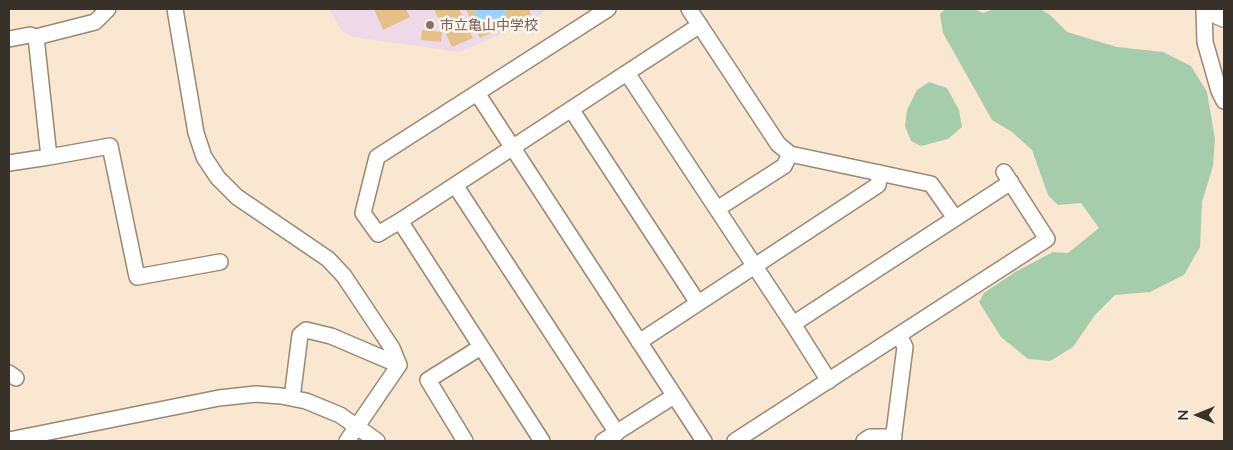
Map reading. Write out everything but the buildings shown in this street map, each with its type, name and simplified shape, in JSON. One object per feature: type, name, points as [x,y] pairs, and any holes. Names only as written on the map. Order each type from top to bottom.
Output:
[{"type":"main road","points":[[1205,9],[1224,17]]},
{"type":"street","points":[[9,39],[30,35],[36,38],[95,22],[108,9]]},
{"type":"street","points":[[175,9],[196,133],[204,157],[218,178],[237,197],[328,259],[344,276],[392,348],[399,365]]},
{"type":"street","points":[[608,9],[377,157],[363,213],[378,234],[700,25]]},
{"type":"street","points":[[689,9],[778,144],[790,154],[931,184],[955,218]]},
{"type":"street","points":[[1205,9],[1205,42],[1224,101]]},
{"type":"street","points":[[36,38],[49,157]]},
{"type":"street","points":[[627,73],[829,381]]},
{"type":"street","points":[[477,93],[704,441]]},
{"type":"street","points":[[571,109],[698,303]]},
{"type":"street","points":[[9,163],[110,146],[136,277],[220,262]]},
{"type":"street","points":[[717,209],[784,166],[790,154]]},
{"type":"street","points":[[639,342],[878,185],[880,174]]},
{"type":"street","points":[[735,441],[1047,239],[1007,177],[955,218],[793,324]]},
{"type":"street","points":[[455,185],[617,432]]},
{"type":"street","points":[[400,221],[542,441]]},
{"type":"street","points":[[292,398],[300,335],[306,330],[331,336],[399,365]]},
{"type":"street","points":[[864,441],[870,437],[893,439],[905,347],[899,335]]},
{"type":"street","points":[[465,441],[428,380],[481,347]]},
{"type":"street","points":[[347,441],[399,365]]},
{"type":"street","points":[[9,440],[219,398],[256,394],[306,401],[340,415],[377,441]]},
{"type":"street","points":[[603,441],[674,396]]},
{"type":"shaded area","name":"市立亀山中学校","points":[[329,9],[547,9],[535,19],[460,52],[353,37],[342,31]]},
{"type":"green space","points":[[945,9],[974,9],[983,13],[994,9],[1040,9],[1049,14],[1067,32],[1117,47],[1163,52],[1191,66],[1207,92],[1215,139],[1213,166],[1202,202],[1200,247],[1184,275],[1150,292],[1115,295],[1095,315],[1073,347],[1050,361],[1028,359],[1001,337],[979,302],[984,293],[1015,272],[1053,252],[1068,253],[1099,228],[1081,203],[1058,205],[1048,195],[1032,150],[1012,132],[992,120],[943,33],[940,14]]},
{"type":"green space","points":[[929,82],[947,88],[959,110],[962,127],[948,139],[921,146],[911,141],[905,126],[907,110],[917,90]]},
{"type":"water","points":[[473,9],[504,9],[508,16],[481,27]]},
{"type":"place","name":"市立亀山中学校","points":[[430,25]]}]
